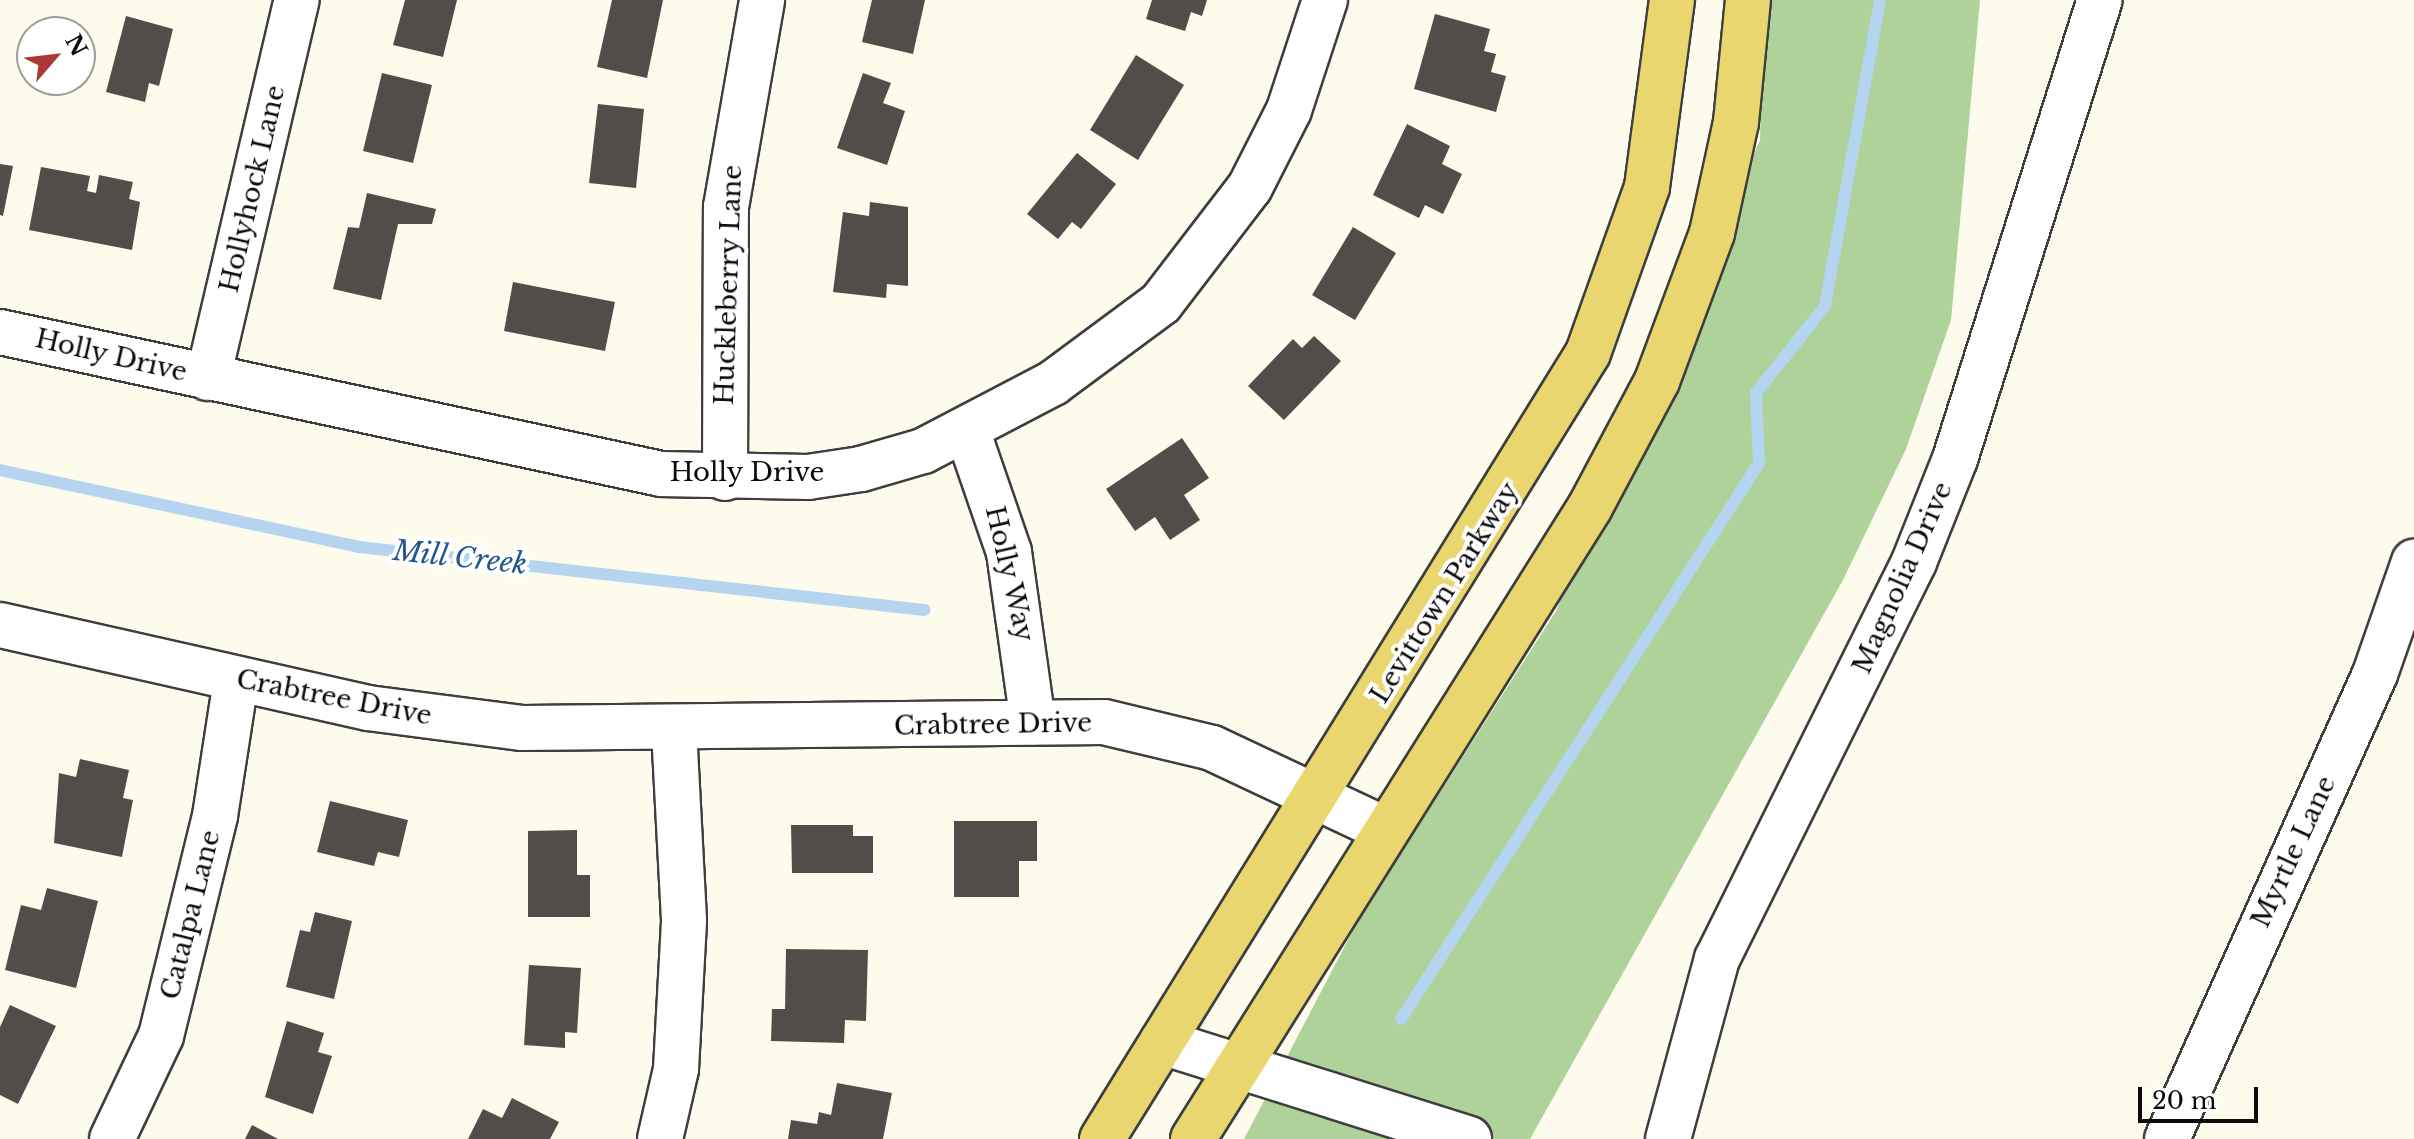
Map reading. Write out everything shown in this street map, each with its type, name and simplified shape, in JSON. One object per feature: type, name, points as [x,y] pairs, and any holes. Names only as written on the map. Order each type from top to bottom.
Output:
[{"type":"main road","name":"Levittown Parkway","points":[[1102,1139],[1588,353],[1647,187],[1672,0]]},
{"type":"main road","points":[[1193,1139],[1590,507],[1657,381],[1712,233],[1736,122],[1748,0]]},
{"type":"street","name":"Hollyhock Lane","points":[[208,378],[297,0]]},
{"type":"street","name":"Huckleberry Lane","points":[[725,478],[726,207],[762,0]]},
{"type":"street","name":"Holly Drive","points":[[0,332],[661,474],[725,478],[861,469],[967,430],[1136,327],[1206,251],[1289,110],[1325,0]]},
{"type":"street","name":"Magnolia Drive","points":[[1668,1139],[1717,959],[1768,843],[1914,562],[1955,459],[2100,0]]},
{"type":"street","name":"Holly Way","points":[[967,430],[1009,552],[1033,722]]},
{"type":"street","name":"Myrtle Lane","points":[[2167,1139],[2375,674],[2414,562]]},
{"type":"street","name":"Crabtree Drive","points":[[0,625],[236,680],[428,717],[674,730],[1104,722],[1163,733],[1386,830]]},
{"type":"street","name":"Catalpa Lane","points":[[112,1139],[169,1007],[215,816],[236,680]]},
{"type":"street","points":[[660,1139],[676,1069],[684,920],[674,730]]},
{"type":"street","points":[[1162,1042],[1240,1064],[1469,1139]]},
{"type":"green space","points":[[1764,0],[1980,0],[1951,320],[1906,449],[1843,580],[1530,1139],[1244,1139],[1359,919],[1556,611],[1760,140]]},
{"type":"building","points":[[405,0],[457,0],[443,57],[393,45]]},
{"type":"building","points":[[612,0],[663,0],[647,78],[597,67]]},
{"type":"building","points":[[872,0],[925,0],[913,54],[862,42]]},
{"type":"building","points":[[1152,0],[1207,0],[1202,16],[1191,12],[1185,31],[1146,19]]},
{"type":"building","points":[[1435,14],[1490,29],[1484,51],[1496,54],[1491,72],[1506,76],[1496,112],[1414,89]]},
{"type":"building","points":[[126,16],[173,29],[159,86],[149,83],[145,102],[106,92]]},
{"type":"building","points":[[1136,55],[1184,85],[1138,160],[1090,130]]},
{"type":"building","points":[[382,73],[432,85],[413,163],[363,151]]},
{"type":"building","points":[[863,73],[891,83],[883,103],[905,111],[887,165],[837,148]]},
{"type":"building","points":[[598,104],[644,109],[636,188],[589,183]]},
{"type":"building","points":[[1407,124],[1450,146],[1442,164],[1462,174],[1443,214],[1425,205],[1419,218],[1373,195]]},
{"type":"building","points":[[1077,153],[1116,184],[1081,229],[1072,222],[1058,239],[1027,214]]},
{"type":"building","points":[[0,164],[13,166],[3,216],[0,215]]},
{"type":"building","points":[[41,167],[90,176],[87,191],[96,193],[99,175],[133,182],[129,199],[140,202],[132,250],[29,230]]},
{"type":"building","points":[[367,193],[436,209],[432,224],[398,224],[381,300],[333,289],[348,227],[359,228]]},
{"type":"building","points":[[870,202],[908,207],[908,286],[887,284],[886,298],[833,292],[843,212],[869,216]]},
{"type":"building","points":[[1353,227],[1396,253],[1355,320],[1312,295]]},
{"type":"building","points":[[513,282],[615,302],[605,351],[504,331]]},
{"type":"building","points":[[1314,336],[1341,361],[1284,420],[1248,386],[1293,339],[1302,348]]},
{"type":"building","points":[[1182,438],[1209,478],[1184,495],[1200,520],[1170,540],[1155,517],[1135,531],[1106,489]]},
{"type":"building","points":[[80,759],[129,770],[123,798],[133,800],[122,857],[54,843],[59,773],[76,777]]},
{"type":"building","points":[[330,801],[408,820],[399,857],[378,852],[374,866],[317,852]]},
{"type":"building","points":[[954,821],[1037,821],[1037,861],[1019,861],[1019,897],[954,897]]},
{"type":"building","points":[[791,825],[853,825],[853,836],[873,836],[873,873],[792,873]]},
{"type":"building","points":[[577,830],[577,875],[590,875],[590,917],[528,917],[528,831]]},
{"type":"building","points":[[47,888],[98,901],[76,988],[5,970],[21,905],[41,910]]},
{"type":"building","points":[[315,912],[352,921],[334,999],[286,987],[300,930],[310,932]]},
{"type":"building","points":[[786,949],[868,950],[866,1021],[845,1020],[844,1043],[771,1041],[772,1009],[785,1009]]},
{"type":"building","points":[[529,965],[581,968],[577,1033],[565,1032],[565,1048],[524,1045]]},
{"type":"building","points":[[10,1005],[56,1026],[18,1104],[0,1095],[0,1027]]},
{"type":"building","points":[[287,1021],[324,1033],[318,1052],[332,1056],[313,1114],[265,1097]]},
{"type":"building","points":[[837,1083],[892,1093],[883,1139],[788,1139],[791,1120],[817,1124],[819,1112],[831,1115]]},
{"type":"building","points":[[512,1098],[559,1122],[550,1139],[468,1139],[483,1109],[502,1118]]},
{"type":"building","points":[[252,1125],[278,1139],[245,1139]]},
{"type":"waterway","points":[[1401,1019],[1759,463],[1756,393],[1825,306],[1880,0]]},
{"type":"waterway","name":"Mill Creek","points":[[0,470],[359,547],[925,610]]}]
